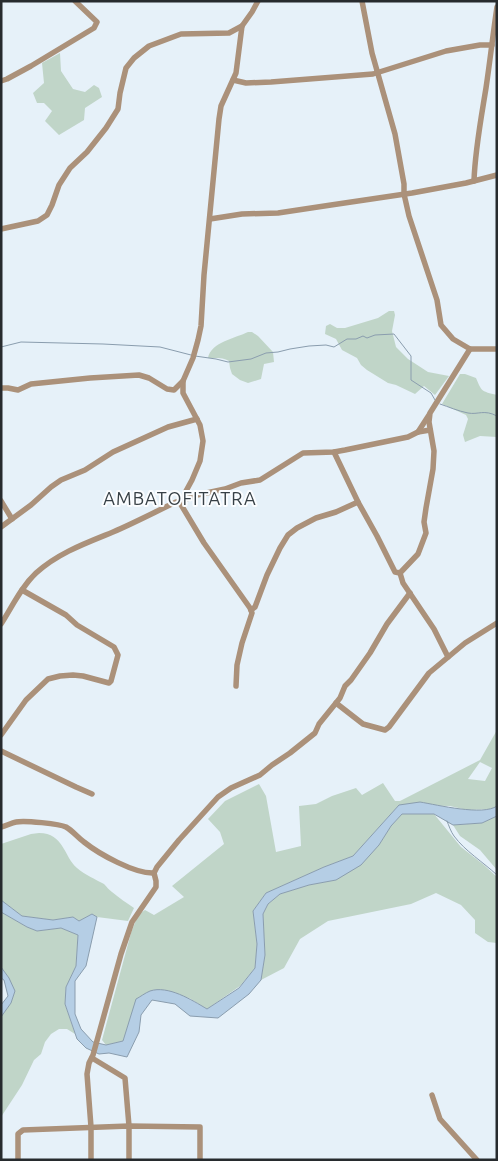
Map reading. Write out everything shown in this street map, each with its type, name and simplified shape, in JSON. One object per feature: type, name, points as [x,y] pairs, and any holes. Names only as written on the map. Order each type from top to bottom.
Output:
[{"type":"street","points":[[1,81],[31,66],[94,28],[97,22],[75,1]]},
{"type":"street","points":[[1,229],[38,221],[47,214],[59,185],[70,168],[106,128],[118,109],[126,68],[134,58],[148,46],[181,34],[230,33],[242,26],[258,1]]},
{"type":"street","points":[[362,1],[377,72],[394,134],[409,216],[437,300],[441,326],[453,340],[470,349],[497,349]]},
{"type":"street","points":[[474,180],[497,8]]},
{"type":"street","points":[[1,388],[18,390],[31,384],[139,375],[149,378],[167,390],[174,390],[183,381],[193,358],[201,326],[210,203],[219,119],[221,106],[236,73],[242,26]]},
{"type":"street","points":[[233,80],[246,83],[271,82],[373,74],[446,52],[480,45],[492,45]]},
{"type":"street","points":[[210,219],[242,214],[286,212],[404,194],[497,175]]},
{"type":"street","points":[[418,432],[470,349]]},
{"type":"street","points":[[183,381],[183,393],[198,419],[203,441],[200,461],[182,501],[204,543],[252,613],[242,642],[237,665],[236,686]]},
{"type":"street","points":[[400,573],[418,554],[426,533],[424,522],[434,469],[434,451],[429,422],[430,413]]},
{"type":"street","points":[[1,527],[61,480],[85,470],[113,452],[168,427],[198,419]]},
{"type":"street","points":[[1,624],[34,574],[49,562],[92,540],[176,502],[260,480],[303,453],[334,452],[430,430]]},
{"type":"street","points":[[334,452],[395,572],[400,573]]},
{"type":"street","points":[[1,502],[12,519]]},
{"type":"street","points":[[251,610],[256,607],[267,576],[288,535],[316,518],[336,512],[358,502]]},
{"type":"street","points":[[400,573],[403,583],[434,630],[448,657]]},
{"type":"street","points":[[1,735],[26,700],[48,679],[73,675],[109,683],[118,655],[114,647],[77,625],[66,615],[22,590]]},
{"type":"street","points":[[91,1160],[91,1127],[87,1074],[89,1063],[93,1057],[121,954],[132,922],[156,887],[154,873],[157,867],[218,797],[231,788],[260,775],[315,733],[410,593]]},
{"type":"street","points":[[336,704],[363,724],[384,730],[389,727],[429,673],[465,643],[497,623]]},
{"type":"street","points":[[1,751],[92,794]]},
{"type":"street","points":[[1,827],[16,822],[64,826],[103,855],[141,872],[154,873]]},
{"type":"street","points":[[93,1057],[125,1078],[129,1126],[129,1160]]},
{"type":"street","points":[[432,1095],[440,1119],[478,1160]]},
{"type":"street","points":[[18,1160],[18,1134],[23,1130],[129,1126],[200,1127],[200,1160]]},
{"type":"green space","points":[[60,53],[61,71],[73,89],[85,92],[94,85],[99,88],[102,97],[85,108],[84,120],[59,135],[45,121],[52,111],[44,103],[37,103],[33,93],[44,83],[42,63]]},
{"type":"green space","points":[[389,311],[394,311],[395,315],[392,331],[396,347],[408,359],[428,372],[449,376],[435,395],[424,386],[415,394],[388,383],[367,370],[357,358],[342,350],[336,339],[325,334],[326,326],[330,324],[337,328],[345,328],[378,318]]},
{"type":"green space","points":[[248,332],[258,336],[273,352],[274,362],[264,364],[261,379],[248,383],[232,374],[229,361],[222,358],[208,358],[210,353],[219,344]]},
{"type":"green space","points":[[460,374],[476,378],[483,390],[497,395],[497,437],[480,436],[465,442],[463,435],[468,419],[466,415],[442,404]]},
{"type":"green space","points":[[497,730],[497,806],[493,809],[467,810],[450,806],[399,805],[353,856],[266,893],[253,911],[257,944],[255,968],[240,986],[207,1009],[189,998],[150,991],[130,1021],[123,1041],[106,1045],[102,1040],[131,933],[138,915],[145,910],[154,915],[184,897],[172,886],[224,844],[220,832],[208,819],[225,801],[259,784],[266,796],[276,852],[301,846],[299,806],[316,804],[356,788],[362,795],[383,783],[395,801],[400,801],[480,760]],"holes":[[[480,762],[492,768],[485,781],[468,779]]]},
{"type":"green space","points":[[402,814],[434,814],[461,847],[497,877],[497,943],[488,942],[475,933],[475,920],[461,905],[436,893],[411,904],[328,921],[300,939],[284,968],[261,980],[265,955],[263,914],[268,904],[280,894],[309,885],[336,880],[379,845],[391,826]]},
{"type":"green space","points":[[497,816],[497,870],[480,850],[460,836],[453,825],[482,823]]},
{"type":"green space","points":[[39,833],[54,837],[63,846],[77,868],[104,884],[134,908],[128,921],[97,917],[92,914],[79,921],[73,917],[53,920],[22,916],[1,900],[1,844]]},
{"type":"green space","points":[[1,912],[37,931],[61,928],[78,935],[76,966],[66,987],[65,1004],[75,1034],[67,1029],[59,1029],[51,1034],[45,1042],[41,1054],[34,1060],[22,1085],[1,1117],[1,1017],[11,1003],[9,978],[1,967]]},
{"type":"water","points":[[420,802],[471,810],[490,809],[497,806],[497,816],[482,823],[453,825],[434,814],[402,814],[361,865],[336,880],[309,885],[280,894],[268,904],[263,914],[265,955],[261,980],[249,994],[218,1018],[190,1016],[175,1004],[152,1000],[141,1015],[139,1032],[127,1057],[109,1053],[99,1054],[86,1048],[77,1039],[65,1004],[66,987],[76,966],[78,935],[61,928],[37,931],[1,912],[1,900],[22,916],[53,920],[73,917],[79,921],[92,914],[97,917],[86,966],[75,981],[75,1014],[81,1029],[93,1042],[106,1045],[123,1041],[136,999],[148,992],[164,990],[172,992],[207,1009],[239,988],[255,968],[257,944],[253,911],[266,893],[353,856],[399,805]]},
{"type":"water","points":[[1,967],[15,991],[11,1003],[1,1017],[1,1005],[8,996],[4,980],[1,978]]},
{"type":"waterway","points":[[195,356],[228,362],[251,359],[266,353],[309,346],[326,345],[334,347],[347,339],[356,339],[363,336],[367,338],[375,335],[394,334],[411,356],[411,380],[431,393],[435,400]]},
{"type":"waterway","points":[[1,347],[21,342],[103,344],[160,347],[191,355]]},
{"type":"waterway","points":[[440,404],[468,413],[488,413],[497,416]]},
{"type":"waterway","points":[[447,821],[458,841],[497,875]]},
{"type":"district","name":"AMBATOFITATRA","points":[[180,499]]}]
